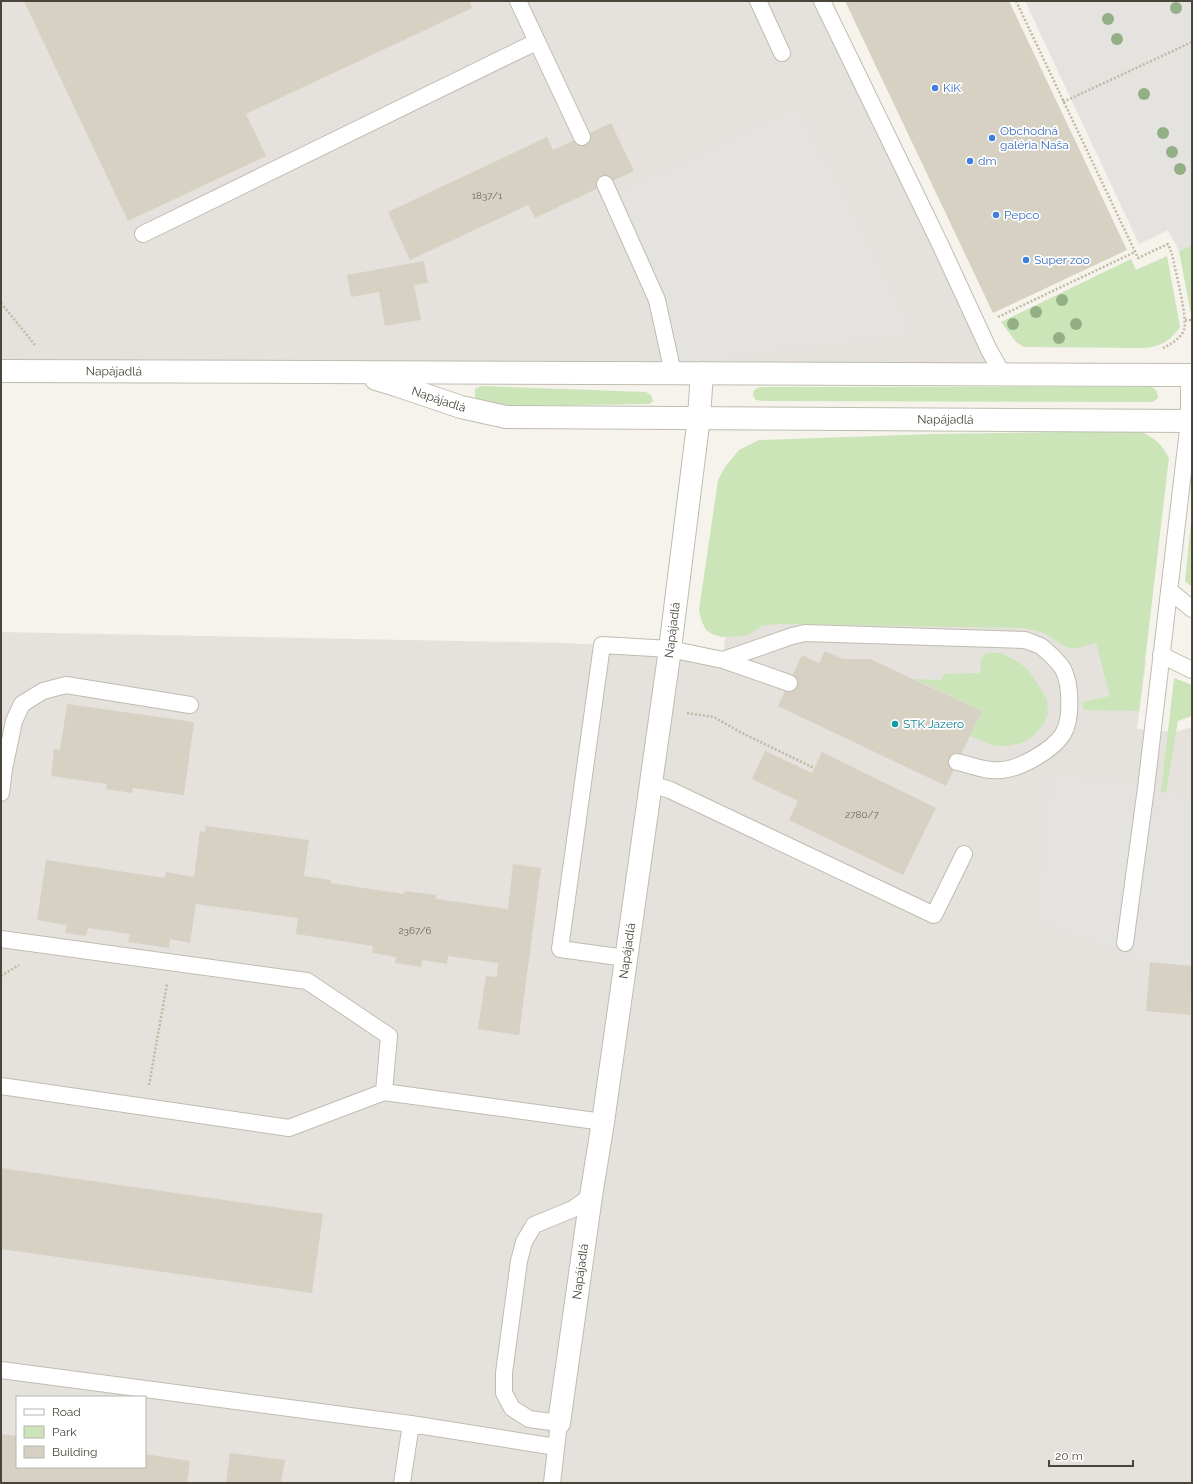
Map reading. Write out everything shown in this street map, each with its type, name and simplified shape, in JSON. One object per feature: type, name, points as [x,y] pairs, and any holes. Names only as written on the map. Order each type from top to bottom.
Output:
[{"type":"street","name":"Napájadlá","points":[[1,371],[1002,373],[1190,375]]},
{"type":"street","name":"Napájadlá","points":[[348,372],[396,385],[461,407],[506,417],[1191,421]]},
{"type":"street","name":"Napájadlá","points":[[559,1423],[670,648],[699,417],[702,373]]},
{"type":"lane","points":[[518,1],[582,137]]},
{"type":"lane","points":[[758,1],[782,53]]},
{"type":"lane","points":[[822,1],[940,244],[989,350],[1002,373]]},
{"type":"lane","points":[[143,234],[536,42]]},
{"type":"lane","points":[[605,184],[657,300],[673,373]]},
{"type":"lane","points":[[1125,943],[1146,788],[1161,655],[1191,421],[1190,375]]},
{"type":"lane","points":[[1169,590],[1192,609]]},
{"type":"lane","points":[[723,660],[792,636],[805,633],[1025,640],[1041,646],[1054,658],[1065,675],[1071,702],[1069,719],[1063,734],[1048,749],[1019,766],[1002,770],[985,770],[957,762]]},
{"type":"lane","points":[[626,958],[560,949],[602,645],[670,648],[723,660],[789,683]]},
{"type":"lane","points":[[1161,655],[1192,670]]},
{"type":"lane","points":[[1,794],[2,769],[14,721],[22,704],[43,691],[66,685],[190,704]]},
{"type":"lane","points":[[651,784],[677,794],[934,915],[964,854]]},
{"type":"lane","points":[[1,939],[307,981],[389,1036],[384,1092]]},
{"type":"lane","points":[[1,1086],[289,1128],[384,1092],[603,1122]]},
{"type":"lane","points":[[559,1423],[529,1419],[512,1408],[504,1393],[504,1374],[519,1261],[524,1242],[534,1224],[573,1209],[591,1196]]},
{"type":"lane","points":[[1,1370],[410,1424],[556,1447]]},
{"type":"lane","name":"Napájadlá","points":[[552,1483],[559,1423]]},
{"type":"lane","points":[[402,1483],[410,1424]]},
{"type":"path","points":[[1016,1],[1138,258],[1168,244],[1172,254],[1185,320],[1192,320]]},
{"type":"path","points":[[1064,102],[1192,42]]},
{"type":"path","points":[[992,320],[1135,252]]},
{"type":"path","points":[[1,303],[57,371]]},
{"type":"path","points":[[661,709],[714,717],[740,732],[814,768]]},
{"type":"path","points":[[145,1107],[170,962]]},
{"type":"shaded area","points":[[1,1],[822,1],[1002,373],[1,371]]},
{"type":"shaded area","points":[[1025,1],[1192,1],[1192,245],[1179,251],[1168,230],[1139,244]]},
{"type":"shaded area","points":[[798,109],[912,334],[748,353],[673,373],[671,362],[611,197]]},
{"type":"shaded area","points":[[727,611],[1045,613],[1146,661],[1137,729],[1175,732],[1192,727],[1192,1483],[1,1483],[1,632],[566,643],[670,649],[723,659]]},
{"type":"shaded area","points":[[1053,774],[1129,784],[1166,793],[1192,797],[1192,966],[1150,962],[1037,919]]},
{"type":"green space","points":[[1192,245],[1192,314],[1191,314],[1179,251]]},
{"type":"green space","points":[[1167,256],[1180,327],[1169,340],[1160,345],[1143,348],[1024,347],[1016,342],[1001,322],[1131,259],[1136,270]]},
{"type":"green space","points":[[481,386],[646,392],[651,395],[653,401],[649,404],[501,406],[480,402],[475,397],[475,389]]},
{"type":"green space","points":[[760,387],[1152,387],[1157,391],[1158,398],[1153,402],[763,401],[756,400],[753,395],[754,390]]},
{"type":"green space","points":[[1140,431],[1158,442],[1169,458],[1139,711],[1084,710],[1082,702],[1110,696],[1096,643],[1073,649],[1064,646],[1044,633],[1025,628],[779,624],[762,626],[746,636],[721,637],[706,630],[702,622],[699,610],[718,480],[725,467],[739,450],[759,440],[933,434]]},
{"type":"green space","points":[[1192,513],[1192,587],[1185,581]]},
{"type":"green space","points":[[986,653],[1002,653],[1020,663],[1030,672],[1047,699],[1048,713],[1044,724],[1032,737],[1022,743],[1007,746],[994,746],[970,736],[982,711],[915,679],[941,680],[944,674],[980,673],[981,660]]},
{"type":"green space","points":[[1174,678],[1192,685],[1192,716],[1178,721],[1166,793],[1161,792]]},
{"type":"building","points":[[24,1],[469,1],[472,8],[246,114],[266,156],[128,221]]},
{"type":"building","name":"Obchodná galéria Naša","points":[[845,1],[1009,1],[1127,250],[993,313]]},
{"type":"building","points":[[611,123],[634,171],[535,218],[528,205],[410,260],[388,212],[547,137],[553,150]]},
{"type":"building","points":[[424,261],[428,283],[414,285],[421,320],[385,326],[379,292],[351,297],[347,275]]},
{"type":"building","name":"STK Jazero","points":[[825,651],[843,659],[870,659],[982,711],[946,786],[778,706],[802,655],[819,663]]},
{"type":"building","points":[[67,704],[194,722],[184,795],[133,788],[132,793],[106,789],[107,784],[51,776],[54,749],[60,750]]},
{"type":"building","points":[[765,751],[812,773],[822,752],[936,808],[903,875],[789,820],[798,801],[752,779]]},
{"type":"building","points":[[206,826],[309,840],[304,876],[331,880],[331,883],[404,894],[405,891],[437,895],[436,899],[508,909],[513,864],[541,868],[519,1035],[478,1029],[486,976],[497,977],[498,963],[448,956],[447,964],[422,960],[421,967],[395,963],[396,957],[372,953],[373,946],[296,934],[298,918],[196,904],[190,943],[170,939],[169,948],[128,942],[130,934],[88,928],[86,936],[65,933],[67,925],[37,920],[46,860],[165,878],[166,872],[194,877],[200,831],[205,832]]},
{"type":"building","points":[[1150,962],[1192,966],[1190,1015],[1146,1011]]},
{"type":"building","points":[[1,1168],[323,1214],[312,1293],[1,1249]]},
{"type":"building","points":[[1,1434],[16,1436],[16,1468],[146,1468],[146,1454],[190,1461],[187,1483],[1,1483]]},
{"type":"building","points":[[230,1453],[285,1460],[281,1483],[226,1483]]},
{"type":"place","name":"KiK","points":[[935,88]]},
{"type":"place","name":"Obchodná galéria Naša","points":[[992,138]]},
{"type":"place","name":"dm","points":[[970,161]]},
{"type":"place","name":"Pepco","points":[[996,215]]},
{"type":"place","name":"Super zoo","points":[[1026,260]]},
{"type":"place","name":"STK Jazero","points":[[895,724]]}]
